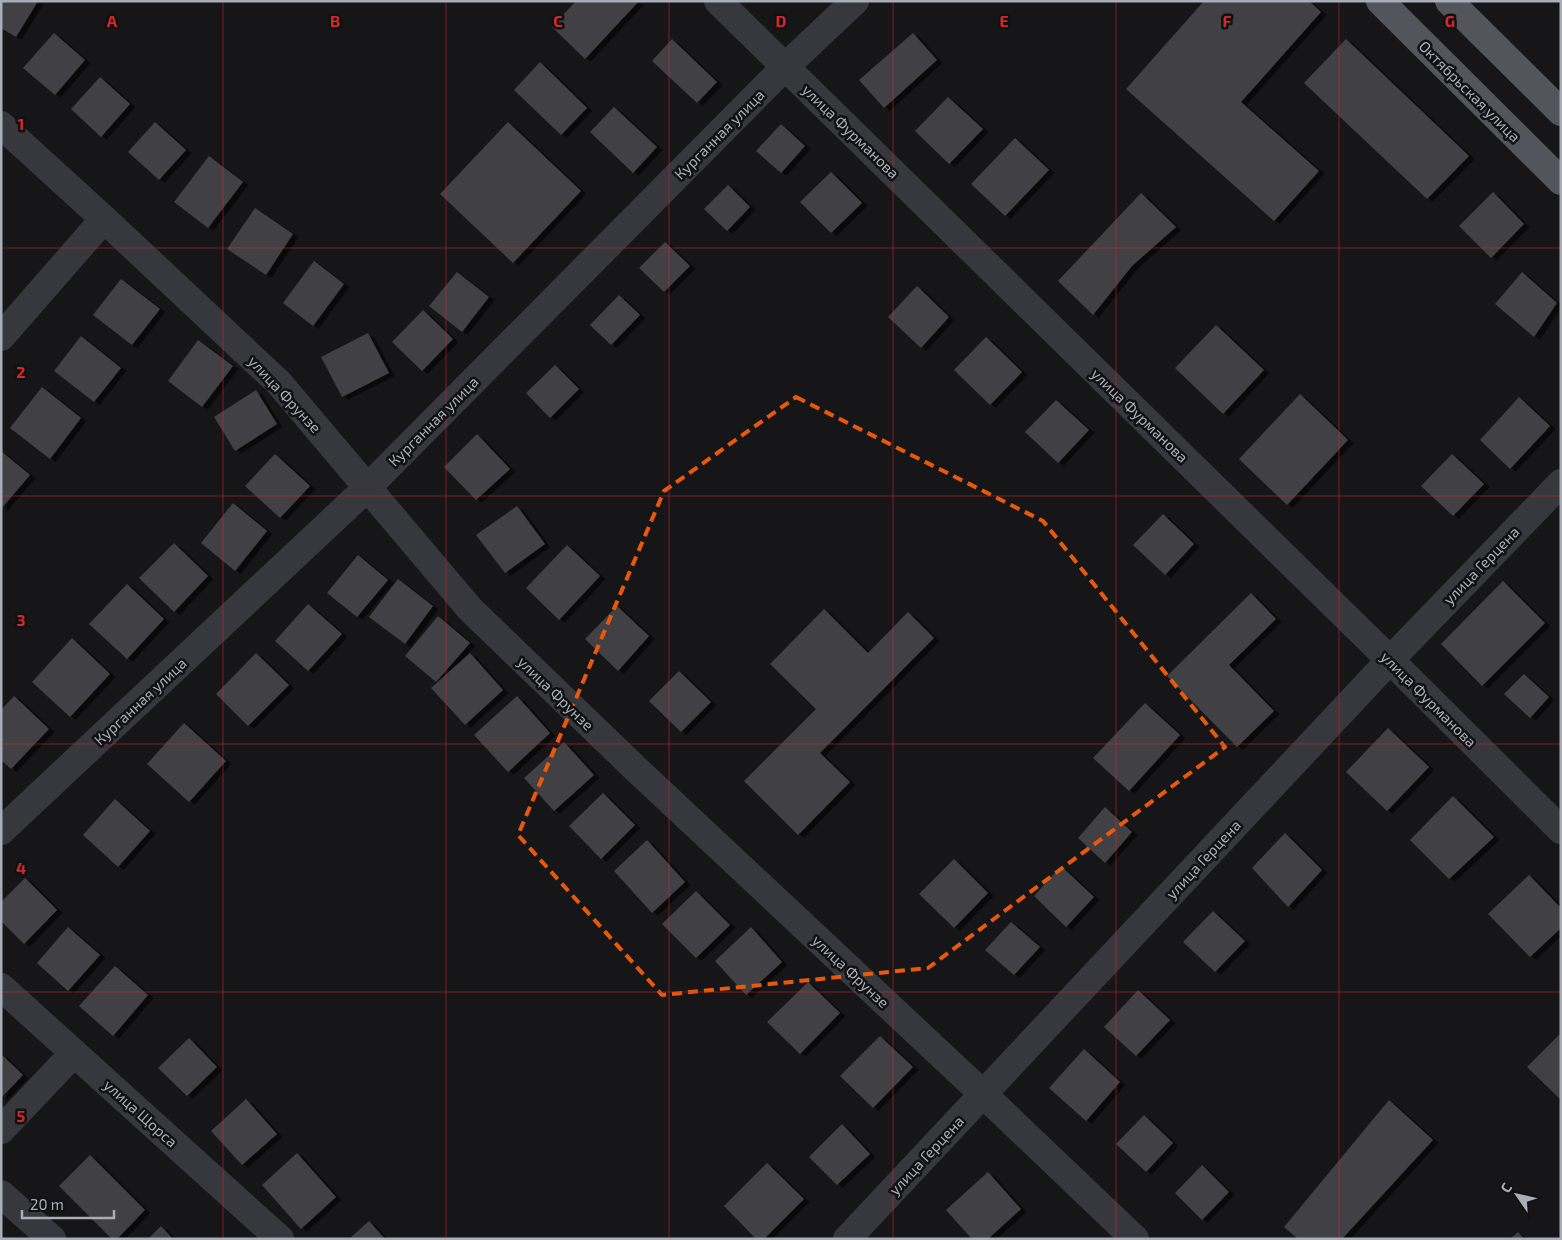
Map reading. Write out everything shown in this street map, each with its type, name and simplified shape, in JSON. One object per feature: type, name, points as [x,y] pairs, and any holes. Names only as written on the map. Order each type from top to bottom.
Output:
[{"type":"main road","name":"Октябрьская улица","points":[[1380,1],[1561,181]]},
{"type":"main road","points":[[1449,1],[1561,112]]},
{"type":"street","name":"улица Фурманова","points":[[718,1],[1561,830]]},
{"type":"street","name":"Курганная улица","points":[[1,832],[368,487],[786,66],[855,1]]},
{"type":"street","name":"улица Фрунзе","points":[[1,125],[279,383],[470,609],[636,770],[983,1094],[1135,1239]]},
{"type":"street","points":[[1,337],[104,219]]},
{"type":"street","name":"улица Герцена","points":[[847,1239],[1390,660],[1561,483]]},
{"type":"street","name":"улица Щорса","points":[[1,987],[280,1239]]},
{"type":"street","points":[[1,1130],[74,1053]]},
{"type":"street","points":[[1,1194],[52,1239]]},
{"type":"highlighted area","points":[[796,397],[1043,521],[1225,747],[928,968],[662,995],[518,835],[664,491]]},
{"type":"building","points":[[1,1],[38,1],[16,37],[1,28]]},
{"type":"building","points":[[576,1],[639,1],[585,59],[552,27]]},
{"type":"building","points":[[1204,1],[1309,1],[1321,12],[1241,102],[1319,171],[1274,221],[1126,89]]},
{"type":"building","points":[[54,33],[85,60],[55,95],[23,68]]},
{"type":"building","points":[[913,33],[937,60],[884,108],[859,80]]},
{"type":"building","points":[[672,39],[717,82],[697,103],[652,61]]},
{"type":"building","points":[[1346,39],[1469,156],[1427,199],[1304,83]]},
{"type":"building","points":[[540,62],[587,108],[561,135],[514,90]]},
{"type":"building","points":[[100,77],[130,104],[101,137],[71,109]]},
{"type":"building","points":[[948,97],[983,129],[949,164],[915,131]]},
{"type":"building","points":[[614,107],[657,147],[633,173],[590,132]]},
{"type":"building","points":[[155,122],[186,150],[159,180],[128,152]]},
{"type":"building","points":[[508,122],[581,191],[513,263],[440,194]]},
{"type":"building","points":[[781,124],[805,146],[781,173],[756,151]]},
{"type":"building","points":[[1015,138],[1049,170],[1005,216],[971,184]]},
{"type":"building","points":[[209,156],[243,182],[208,228],[174,202]]},
{"type":"building","points":[[831,172],[862,203],[831,233],[800,202]]},
{"type":"building","points":[[728,185],[750,207],[727,231],[704,209]]},
{"type":"building","points":[[1493,192],[1524,224],[1491,258],[1459,226]]},
{"type":"building","points":[[1141,193],[1176,227],[1132,266],[1093,315],[1058,281]]},
{"type":"building","points":[[255,208],[293,234],[266,275],[227,249]]},
{"type":"building","points":[[665,242],[690,266],[664,292],[639,268]]},
{"type":"building","points":[[314,261],[344,284],[313,326],[283,303]]},
{"type":"building","points":[[457,272],[489,297],[462,332],[429,306]]},
{"type":"building","points":[[1522,272],[1557,303],[1534,337],[1495,304]]},
{"type":"building","points":[[121,279],[160,309],[132,345],[93,315]]},
{"type":"building","points":[[917,286],[949,317],[921,348],[888,317]]},
{"type":"building","points":[[619,295],[640,315],[611,345],[590,325]]},
{"type":"building","points":[[423,310],[453,339],[422,371],[392,342]]},
{"type":"building","points":[[1216,325],[1264,370],[1223,414],[1175,368]]},
{"type":"building","points":[[368,333],[389,373],[342,397],[321,357]]},
{"type":"building","points":[[81,336],[121,368],[94,402],[54,371]]},
{"type":"building","points":[[986,337],[1022,372],[990,405],[954,370]]},
{"type":"building","points":[[198,340],[233,366],[202,407],[168,381]]},
{"type":"building","points":[[555,365],[579,389],[550,418],[526,393]]},
{"type":"building","points":[[42,387],[81,418],[50,459],[10,428]]},
{"type":"building","points":[[256,390],[277,424],[235,451],[214,417]]},
{"type":"building","points":[[1300,394],[1348,440],[1287,505],[1239,459]]},
{"type":"building","points":[[1519,397],[1550,426],[1510,469],[1480,440]]},
{"type":"building","points":[[1056,400],[1089,430],[1058,463],[1025,432]]},
{"type":"building","points":[[477,434],[510,469],[476,500],[444,467]]},
{"type":"building","points":[[1,451],[30,475],[1,509]]},
{"type":"building","points":[[275,454],[310,486],[280,518],[245,486]]},
{"type":"building","points":[[1452,454],[1484,484],[1453,516],[1421,486]]},
{"type":"building","points":[[233,503],[267,531],[235,571],[201,543]]},
{"type":"building","points":[[517,506],[545,544],[505,573],[476,535]]},
{"type":"building","points":[[1163,514],[1194,544],[1165,575],[1133,545]]},
{"type":"building","points":[[174,543],[208,576],[174,612],[139,578]]},
{"type":"building","points":[[567,545],[600,576],[559,620],[526,588]]},
{"type":"building","points":[[358,555],[388,580],[357,617],[327,593]]},
{"type":"building","points":[[398,579],[433,606],[405,644],[369,617]]},
{"type":"building","points":[[1503,581],[1545,623],[1482,686],[1441,644]]},
{"type":"building","points":[[127,584],[164,619],[127,659],[89,624]]},
{"type":"building","points":[[1251,593],[1276,619],[1229,665],[1274,711],[1237,747],[1167,676]]},
{"type":"building","points":[[308,604],[342,634],[308,671],[275,641]]},
{"type":"building","points":[[617,606],[649,636],[618,671],[585,639]]},
{"type":"building","points":[[824,609],[868,653],[908,612],[934,638],[820,753],[850,782],[798,835],[744,781],[816,709],[770,664]]},
{"type":"building","points":[[438,616],[470,643],[436,682],[405,656]]},
{"type":"building","points":[[72,638],[110,674],[70,717],[32,682]]},
{"type":"building","points":[[256,653],[289,685],[248,726],[216,694]]},
{"type":"building","points":[[470,653],[503,690],[465,725],[431,688]]},
{"type":"building","points":[[679,671],[711,702],[681,732],[649,701]]},
{"type":"building","points":[[1524,674],[1549,697],[1530,718],[1504,694]]},
{"type":"building","points":[[14,696],[49,729],[11,769],[1,760],[1,710]]},
{"type":"building","points":[[517,696],[550,733],[508,772],[474,735]]},
{"type":"building","points":[[1145,703],[1180,735],[1129,791],[1093,758]]},
{"type":"building","points":[[184,723],[226,761],[189,802],[147,764]]},
{"type":"building","points":[[1388,728],[1429,767],[1387,811],[1346,772]]},
{"type":"building","points":[[564,742],[594,775],[554,811],[524,778]]},
{"type":"building","points":[[603,793],[635,825],[601,859],[569,826]]},
{"type":"building","points":[[1453,796],[1494,837],[1449,879],[1410,840]]},
{"type":"building","points":[[115,799],[150,831],[118,867],[83,835]]},
{"type":"building","points":[[1105,807],[1132,832],[1105,863],[1078,838]]},
{"type":"building","points":[[1285,833],[1322,870],[1288,907],[1252,868]]},
{"type":"building","points":[[647,840],[685,882],[652,913],[614,871]]},
{"type":"building","points":[[954,859],[988,893],[954,928],[919,894]]},
{"type":"building","points":[[1061,866],[1094,897],[1066,927],[1034,896]]},
{"type":"building","points":[[1529,875],[1561,908],[1561,928],[1530,957],[1488,914]]},
{"type":"building","points":[[25,878],[57,910],[24,944],[1,921],[1,902]]},
{"type":"building","points":[[696,891],[730,925],[696,958],[662,924]]},
{"type":"building","points":[[1213,911],[1245,941],[1215,972],[1183,942]]},
{"type":"building","points":[[1011,922],[1040,947],[1014,975],[985,950]]},
{"type":"building","points":[[68,927],[100,955],[68,991],[37,963]]},
{"type":"building","points":[[751,927],[782,962],[746,995],[715,961]]},
{"type":"building","points":[[115,966],[148,995],[113,1036],[79,1006]]},
{"type":"building","points":[[808,982],[840,1013],[800,1054],[767,1022]]},
{"type":"building","points":[[1138,990],[1170,1020],[1136,1056],[1104,1027]]},
{"type":"building","points":[[1561,1033],[1561,1100],[1527,1067]]},
{"type":"building","points":[[880,1036],[913,1067],[873,1108],[840,1076]]},
{"type":"building","points":[[189,1038],[217,1067],[187,1096],[158,1068]]},
{"type":"building","points":[[1084,1049],[1120,1082],[1086,1121],[1049,1088]]},
{"type":"building","points":[[1,1054],[23,1075],[1,1098]]},
{"type":"building","points":[[246,1099],[277,1134],[242,1165],[211,1131]]},
{"type":"building","points":[[1389,1100],[1433,1140],[1342,1239],[1298,1239],[1284,1227]]},
{"type":"building","points":[[1144,1115],[1173,1143],[1146,1172],[1116,1144]]},
{"type":"building","points":[[842,1124],[870,1154],[837,1185],[809,1157]]},
{"type":"building","points":[[297,1153],[336,1197],[301,1229],[262,1185]]},
{"type":"building","points":[[90,1155],[145,1210],[117,1239],[112,1239],[59,1186]]},
{"type":"building","points":[[767,1163],[804,1199],[764,1239],[756,1239],[724,1206]]},
{"type":"building","points":[[1202,1165],[1229,1192],[1202,1220],[1175,1193]]},
{"type":"building","points":[[988,1172],[1021,1209],[988,1239],[972,1239],[946,1210]]},
{"type":"building","points":[[369,1221],[385,1239],[349,1239]]},
{"type":"building","points":[[161,1226],[173,1239],[148,1239]]},
{"type":"building","points":[[1518,1232],[1524,1239],[1510,1239]]}]
